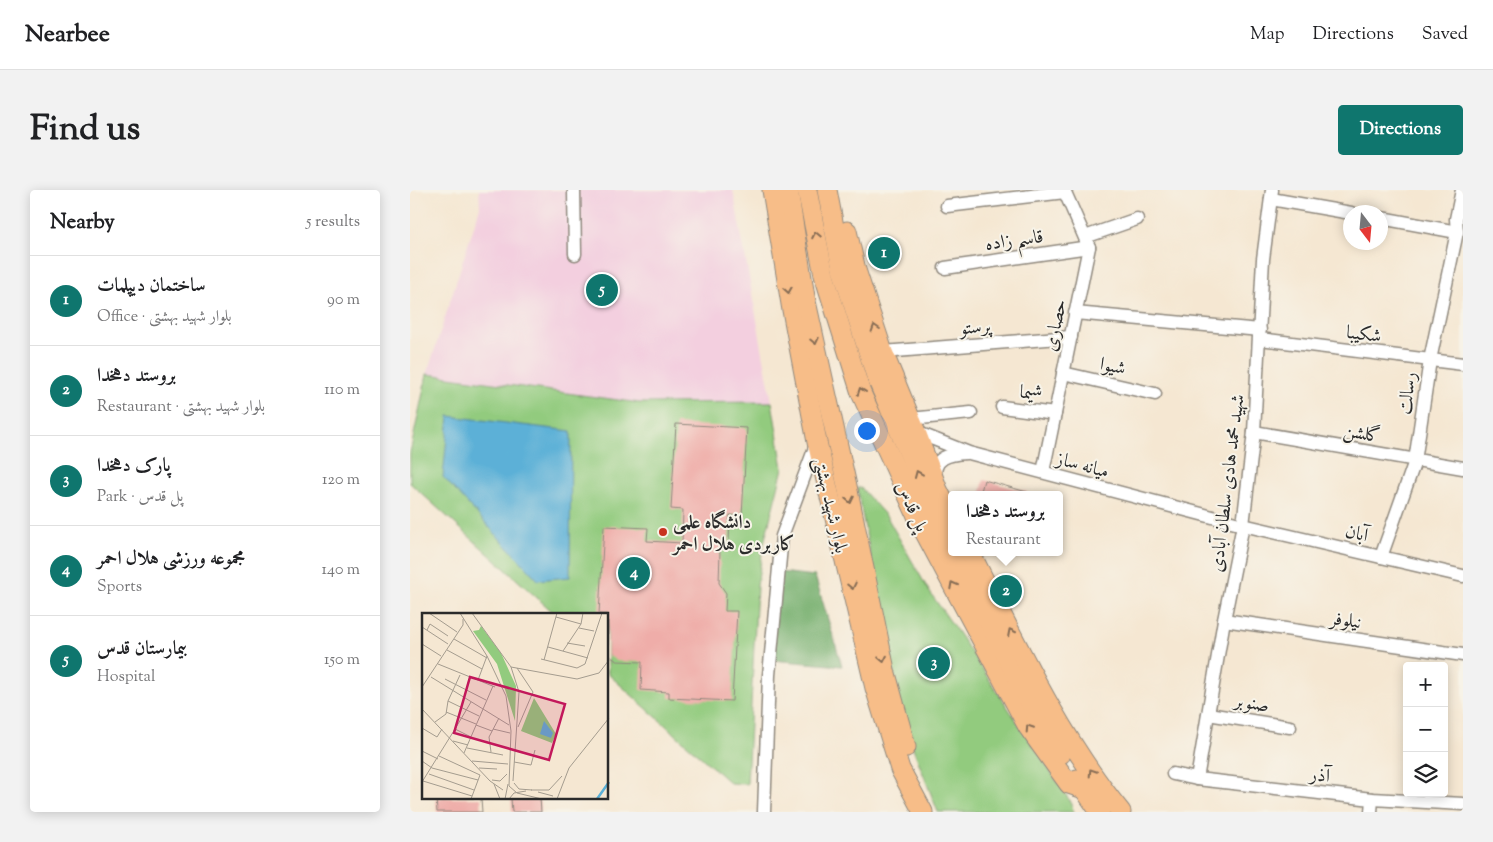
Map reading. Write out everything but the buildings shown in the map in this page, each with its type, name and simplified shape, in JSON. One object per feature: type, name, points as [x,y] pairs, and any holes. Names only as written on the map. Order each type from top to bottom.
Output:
[{"type":"main road","name":"بلوار شهید بهشتی","points":[[772,190],[817,442],[875,688],[900,769],[920,807]]},
{"type":"main road","points":[[788,190],[805,297],[885,670],[912,766],[920,807]]},
{"type":"main road","name":"پل قدس","points":[[807,190],[824,275],[862,393],[924,531],[1028,727],[1070,784],[1084,789]]},
{"type":"main road","name":"پل قدس","points":[[827,190],[842,270],[876,376],[948,542]]},
{"type":"main road","points":[[838,190],[856,270],[883,352],[938,490],[948,510]]},
{"type":"main road","name":"پل قدس","points":[[955,556],[1036,714],[1100,812]]},
{"type":"main road","points":[[972,556],[1050,708],[1108,796],[1121,812]]},
{"type":"street","points":[[574,190],[575,254]]},
{"type":"street","name":"رسالت","points":[[1381,557],[1415,461],[1430,360],[1460,229],[1456,219],[1462,190]]},
{"type":"street","points":[[947,206],[1064,191],[1087,242]]},
{"type":"street","points":[[1272,194],[1343,211]]},
{"type":"street","name":"شهید محمد هادی سلطان آبادی","points":[[1198,779],[1224,620],[1243,525],[1254,432],[1263,259],[1272,194]]},
{"type":"street","name":"قاسم زاده","points":[[946,268],[1087,242],[1137,219]]},
{"type":"street","points":[[1388,219],[1460,229]]},
{"type":"street","name":"حصاری","points":[[1043,472],[1071,337],[1087,242]]},
{"type":"street","name":"شکیبا","points":[[1075,313],[1260,335],[1463,364]]},
{"type":"street","name":"پرستو","points":[[883,352],[1071,337]]},
{"type":"street","name":"شیوا","points":[[1063,373],[1155,394]]},
{"type":"street","name":"شیما","points":[[1002,407],[1055,414]]},
{"type":"street","points":[[913,425],[971,413]]},
{"type":"street","name":"میانه ساز","points":[[913,425],[969,453],[1243,525]]},
{"type":"street","name":"گلشن","points":[[1254,432],[1463,468]]},
{"type":"street","points":[[764,812],[769,675],[782,536],[817,442]]},
{"type":"street","points":[[938,490],[934,467],[937,462],[955,454],[969,453]]},
{"type":"street","name":"آبان","points":[[1243,525],[1463,576]]},
{"type":"street","name":"نیلوفر","points":[[1224,620],[1463,655]]},
{"type":"street","name":"صنوبر","points":[[1208,714],[1290,727]]},
{"type":"street","name":"آذر","points":[[1173,774],[1198,779],[1372,799],[1463,804]]},
{"type":"street","points":[[1371,812],[1372,799]]},
{"type":"shaded area","points":[[479,190],[733,190],[772,402],[640,403],[427,374],[480,207]]},
{"type":"green space","points":[[427,374],[640,403],[772,402],[783,468],[763,547],[757,586],[747,784],[730,783],[609,675],[609,613],[554,613],[410,483],[410,453]]},
{"type":"green space","points":[[857,488],[861,488],[887,517],[929,591],[1072,804],[1073,812],[938,812],[904,725]]},
{"type":"green space","points":[[779,572],[815,576],[842,666],[771,660]]},
{"type":"water","points":[[449,416],[571,431],[570,577],[538,580],[443,477]]},
{"type":"place","name":"ساختمان دیپلمات","points":[[884,253]]},
{"type":"place","name":"بیمارستان قدس","points":[[602,290]]},
{"type":"place","name":"دانشگاه علمی کاربردی هلال احمر","points":[[663,532]]},
{"type":"place","name":"مجموعه ورزشی هلال احمر","points":[[634,573]]},
{"type":"place","name":"بروستد دهخدا","points":[[1006,591]]},
{"type":"place","name":"پارک دهخدا","points":[[934,663]]}]
